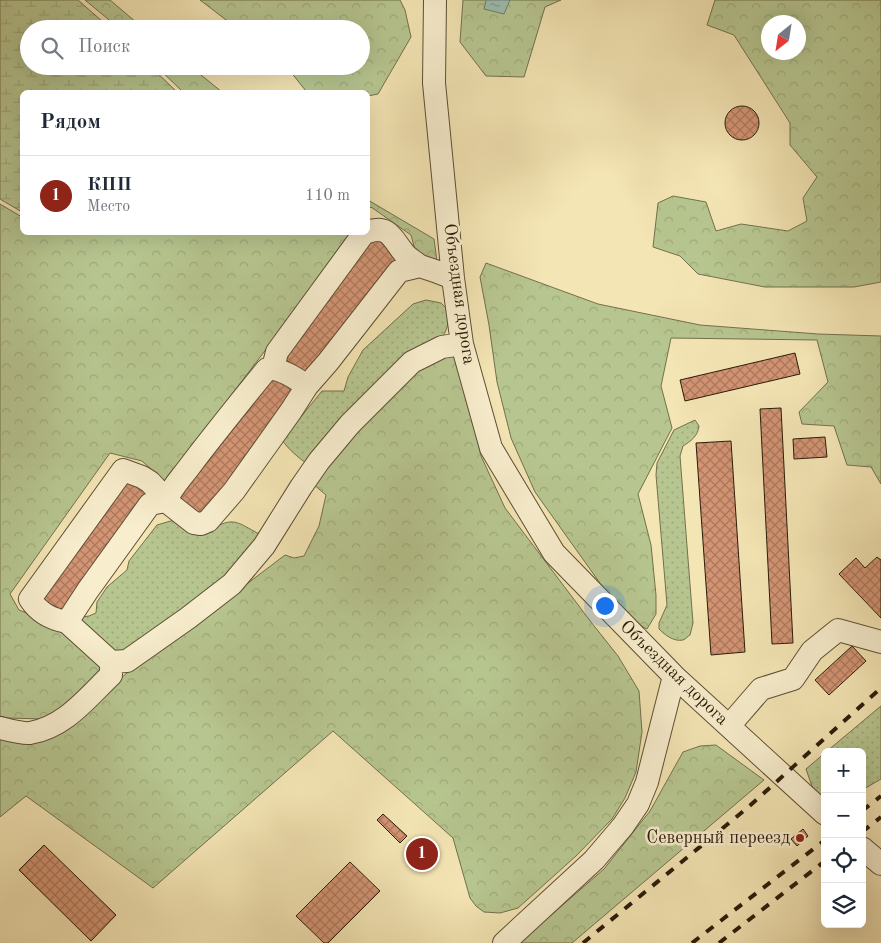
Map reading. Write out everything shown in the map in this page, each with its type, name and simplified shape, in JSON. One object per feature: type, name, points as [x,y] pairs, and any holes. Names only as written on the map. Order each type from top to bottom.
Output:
[{"type":"street","name":"Объездная дорога","points":[[435,0],[434,83],[453,278],[462,344],[491,448],[554,553],[674,676],[821,810]]},
{"type":"street","points":[[370,231],[384,230],[394,239],[405,254],[420,266],[453,278]]},
{"type":"street","points":[[272,368],[277,352],[363,235]]},
{"type":"street","points":[[420,266],[399,271],[307,386],[234,491],[208,521],[201,524],[194,523],[166,501],[150,482],[123,470],[30,599],[45,615],[67,622],[111,662],[127,661],[232,584],[264,546],[301,486],[320,461],[350,424],[412,362],[442,346],[462,344]]},
{"type":"street","points":[[166,501],[169,494],[227,417],[267,369],[272,368],[307,386]]},
{"type":"street","points":[[67,622],[150,504],[166,501]]},
{"type":"street","points":[[729,726],[761,689],[793,679],[812,651],[838,630],[881,642]]},
{"type":"street","points":[[0,728],[29,733],[53,726],[69,716],[111,675],[111,662]]},
{"type":"street","points":[[504,943],[594,860],[623,826],[638,804],[647,782],[674,676]]},
{"type":"street","points":[[866,851],[881,864]]},
{"type":"green space","points":[[0,0],[78,0],[101,20],[20,20],[20,75],[159,75],[175,90],[20,90],[20,211],[0,199]]},
{"type":"green space","points":[[85,0],[110,0],[133,20],[108,19]]},
{"type":"green space","points":[[200,0],[400,0],[405,10],[411,37],[378,94],[370,96],[370,90],[305,90],[293,75],[370,75],[370,20],[226,20]]},
{"type":"green space","points":[[463,0],[561,0],[545,7],[524,77],[486,76],[460,42]]},
{"type":"green space","points":[[715,0],[881,0],[881,282],[854,287],[765,287],[698,274],[680,256],[653,247],[658,203],[673,196],[706,202],[716,231],[741,224],[788,231],[807,221],[803,198],[817,177],[790,145],[790,123],[734,35],[707,25]]},
{"type":"green space","points":[[165,75],[201,75],[220,90],[181,90]]},
{"type":"green space","points":[[370,201],[434,239],[437,261],[424,259],[415,250],[411,235],[371,207]]},
{"type":"green space","points":[[0,204],[20,216],[20,235],[349,235],[264,352],[165,482],[142,461],[110,453],[10,594],[19,610],[44,620],[62,631],[104,665],[80,694],[43,719],[0,716]]},
{"type":"green space","points":[[486,263],[598,304],[700,325],[818,334],[881,336],[881,484],[871,467],[847,465],[834,426],[802,424],[799,412],[828,382],[817,340],[671,338],[661,386],[672,428],[638,494],[651,545],[656,614],[647,629],[630,620],[612,600],[535,492],[511,438],[497,382],[480,277]]},
{"type":"green space","points":[[426,300],[441,303],[449,311],[447,327],[440,341],[307,464],[282,440],[322,391],[344,391],[348,377],[363,350],[413,304]]},
{"type":"green space","points":[[446,355],[457,357],[481,456],[505,508],[618,656],[639,691],[642,732],[636,772],[625,798],[612,819],[576,856],[518,908],[500,913],[484,912],[470,898],[453,838],[333,731],[153,888],[26,796],[0,817],[0,739],[114,684],[285,555],[294,558],[304,556],[319,526],[326,495],[313,484],[327,464],[412,373]]},
{"type":"green space","points":[[695,420],[699,426],[697,433],[683,446],[680,456],[693,623],[690,635],[684,640],[676,640],[670,638],[659,629],[659,623],[667,605],[656,475],[657,463],[674,430]]},
{"type":"green space","points":[[174,520],[211,530],[225,523],[235,522],[259,534],[260,540],[224,578],[123,653],[113,653],[81,623],[82,617],[96,613],[97,602],[107,587],[127,570],[129,561],[157,525]]},
{"type":"green space","points":[[881,706],[881,779],[866,788],[866,748],[831,748]]},
{"type":"green space","points":[[716,745],[764,780],[572,943],[519,943],[604,869],[650,811],[683,752],[700,746]]},
{"type":"green space","points":[[821,756],[821,796],[813,789],[806,769]]},
{"type":"water","points":[[486,0],[510,0],[504,14],[484,9]]},
{"type":"building","points":[[742,106],[749,107],[754,111],[758,116],[758,130],[754,135],[749,139],[742,140],[735,139],[730,135],[726,130],[725,123],[726,116],[730,111],[735,107]]},
{"type":"building","points":[[373,234],[400,254],[307,376],[281,356]]},
{"type":"building","points":[[795,353],[800,374],[685,401],[680,380]]},
{"type":"building","points":[[270,371],[296,391],[199,519],[172,499]]},
{"type":"building","points":[[781,408],[793,643],[772,644],[760,409]]},
{"type":"building","points":[[825,437],[827,457],[794,459],[793,439]]},
{"type":"building","points":[[731,441],[745,652],[711,655],[696,443]]},
{"type":"building","points":[[127,475],[150,491],[61,615],[38,599]]},
{"type":"building","points":[[877,557],[881,560],[881,618],[839,574],[856,558],[865,568]]},
{"type":"building","points":[[852,646],[866,661],[829,695],[815,680]]},
{"type":"building","points":[[383,814],[407,836],[400,843],[377,820]]},
{"type":"building","name":"Северный переезд","points":[[803,829],[808,836],[797,846],[791,839]]},
{"type":"building","points":[[425,843],[433,851],[419,865],[411,858]]},
{"type":"building","points":[[44,845],[116,915],[91,941],[19,870]]},
{"type":"building","points":[[350,862],[380,891],[328,943],[324,943],[296,916]]},
{"type":"railway","points":[[583,943],[746,809],[881,688]]},
{"type":"railway","points":[[866,808],[881,796]]},
{"type":"railway","points":[[866,829],[881,817]]},
{"type":"railway","points":[[692,943],[821,843]]},
{"type":"railway","points":[[719,943],[821,864]]},
{"type":"place","name":"Северный переезд","points":[[800,838]]},
{"type":"place","name":"КПП","points":[[422,854]]}]
